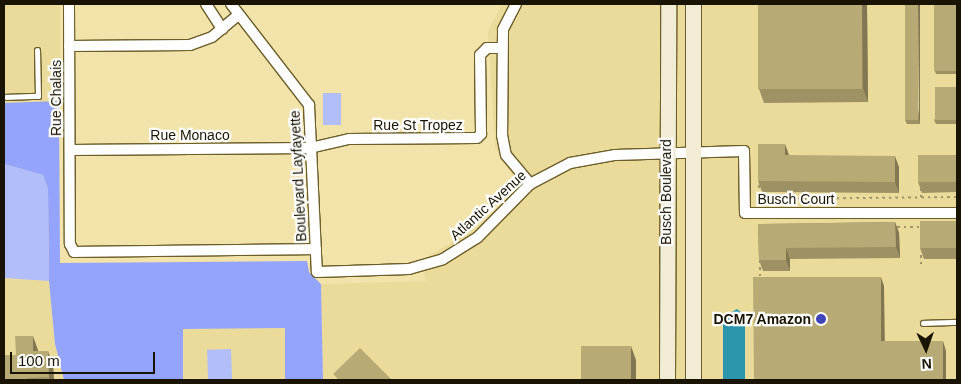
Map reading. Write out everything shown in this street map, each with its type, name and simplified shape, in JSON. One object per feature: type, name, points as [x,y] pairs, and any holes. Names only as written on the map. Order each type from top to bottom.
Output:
[{"type":"main road","name":"Busch Boulevard","points":[[667,380],[666,156],[668,4]]},
{"type":"main road","name":"Busch Boulevard","points":[[692,380],[693,4]]},
{"type":"street","name":"Rue Chalais","points":[[69,4],[70,150]]},
{"type":"street","points":[[206,4],[222,29]]},
{"type":"street","name":"Boulevard Layfayette","points":[[231,4],[238,15],[303,92],[309,105],[317,272],[328,272]]},
{"type":"street","points":[[516,4],[503,30],[502,135],[506,155],[530,184]]},
{"type":"street","points":[[69,46],[190,45],[212,37],[238,15]]},
{"type":"street","name":"Rue St Tropez","points":[[310,148],[349,139],[477,138],[481,134],[480,55],[487,48],[502,48]]},
{"type":"street","name":"Rue Monaco","points":[[70,150],[310,148]]},
{"type":"street","points":[[70,150],[70,244],[78,254],[316,248]]},
{"type":"street","name":"Busch Court","points":[[666,156],[744,151],[745,213],[957,213]]},
{"type":"street","name":"Atlantic Avenue","points":[[328,272],[409,269],[443,260],[476,238],[530,184],[570,163],[590,158],[666,156]]},
{"type":"lane","points":[[4,96],[38,96],[37,50]]},
{"type":"lane","points":[[923,323],[957,322]]},
{"type":"path","points":[[921,179],[921,198]]},
{"type":"path","points":[[759,181],[759,208]]},
{"type":"path","points":[[759,198],[957,198]]},
{"type":"path","points":[[921,227],[921,237]]},
{"type":"path","points":[[892,228],[930,227]]},
{"type":"path","points":[[921,246],[921,264]]},
{"type":"path","points":[[760,253],[760,277]]},
{"type":"shaded area","points":[[4,4],[60,4],[60,103],[4,103]]},
{"type":"shaded area","points":[[502,4],[957,4],[957,380],[323,380],[321,284],[425,281],[423,259],[476,228],[519,187],[495,147],[488,31]]},
{"type":"shaded area","points":[[323,93],[341,93],[341,125],[323,125]]},
{"type":"shaded area","points":[[59,101],[60,263],[307,261],[309,272],[321,284],[323,380],[285,380],[285,328],[183,329],[183,380],[64,380],[55,344],[49,281],[48,189],[43,175],[4,164],[4,103]]},
{"type":"shaded area","points":[[4,164],[43,175],[48,189],[49,281],[4,278]]},
{"type":"shaded area","points":[[4,278],[49,281],[55,344],[64,380],[4,380]]},
{"type":"shaded area","points":[[737,309],[745,315],[745,380],[723,380],[723,317]]},
{"type":"shaded area","points":[[182,326],[286,328],[285,380],[181,378]]},
{"type":"shaded area","points":[[231,349],[232,380],[208,380],[207,350]]},
{"type":"building","points":[[758,4],[862,4],[862,89],[758,89]]},
{"type":"building","points":[[905,4],[918,4],[918,120],[905,120]]},
{"type":"building","points":[[934,4],[957,4],[957,71],[934,71]]},
{"type":"building","points":[[935,87],[957,87],[957,120],[935,120]]},
{"type":"building","points":[[758,144],[785,144],[785,155],[895,156],[895,182],[758,181]]},
{"type":"building","points":[[918,155],[957,155],[957,182],[918,182]]},
{"type":"building","points":[[920,221],[957,221],[957,248],[920,248]]},
{"type":"building","points":[[895,222],[896,247],[786,248],[786,260],[759,260],[758,224]]},
{"type":"building","name":"DCM7 Amazon","points":[[753,277],[881,277],[881,341],[943,341],[943,380],[754,380]]},
{"type":"building","points":[[15,336],[33,336],[33,351],[48,351],[49,377],[27,378],[27,380],[4,380],[4,355],[16,355]]},
{"type":"building","points":[[581,346],[631,346],[631,380],[581,380]]},
{"type":"building","points":[[360,348],[392,380],[339,380],[333,374]]},
{"type":"place","name":"DCM7 Amazon","points":[[821,319]]}]
